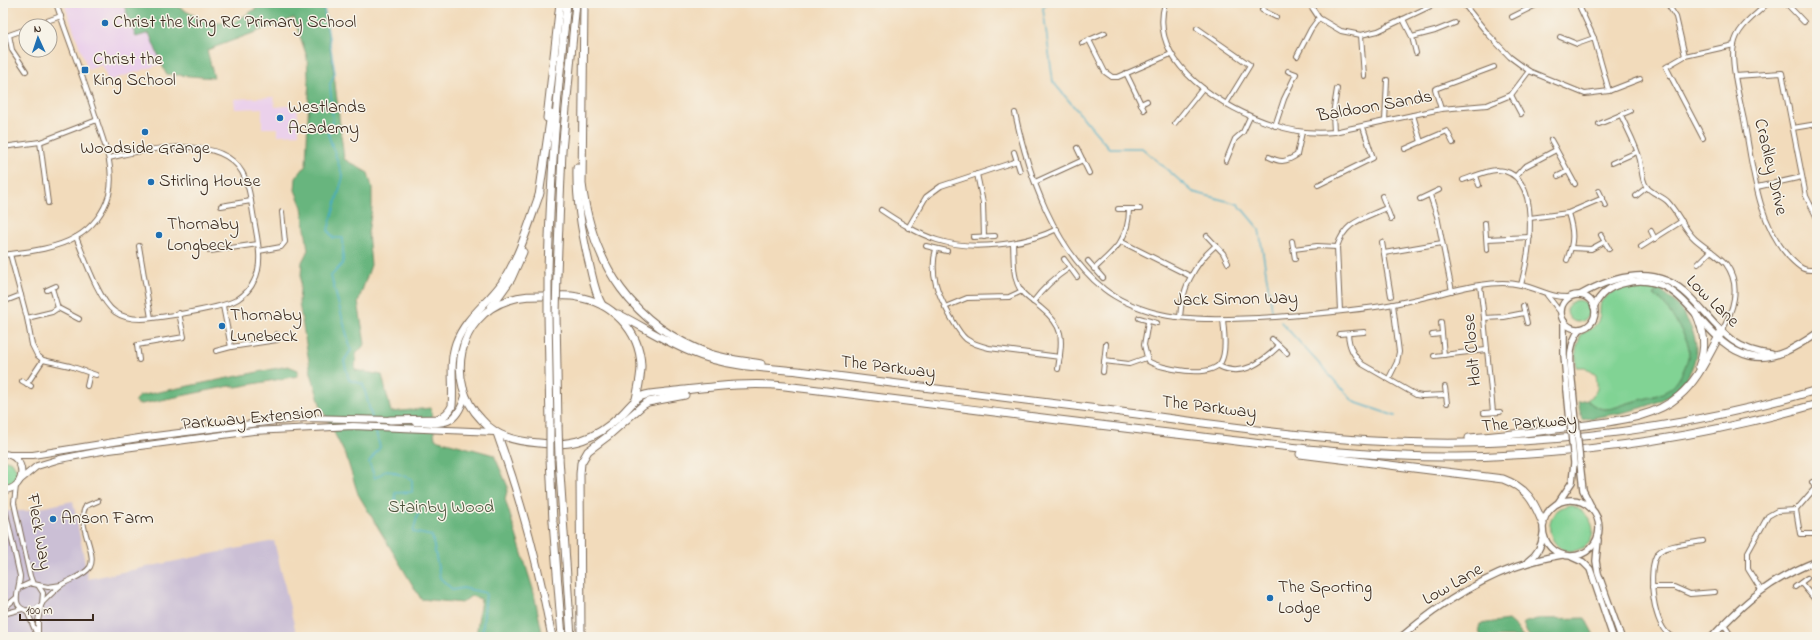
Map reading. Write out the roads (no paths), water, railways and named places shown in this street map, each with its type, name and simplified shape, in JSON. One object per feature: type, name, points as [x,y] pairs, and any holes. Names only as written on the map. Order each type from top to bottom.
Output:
[{"type":"highway","points":[[546,148],[546,132],[560,3]]},
{"type":"highway","points":[[562,637],[553,522],[550,458],[548,272],[550,207],[560,67],[567,3]]},
{"type":"highway","points":[[571,637],[559,458],[556,314],[562,151],[576,3]]},
{"type":"highway","points":[[584,3],[581,167],[585,208],[590,231],[612,276],[627,297],[656,324],[672,335],[691,345],[712,354],[798,372]]},
{"type":"highway","points":[[560,67],[554,91],[540,193],[528,238],[518,263],[504,291],[470,330],[464,342],[460,357],[459,371],[461,386],[476,414],[496,432],[523,442],[542,444],[587,440],[607,428],[635,400]]},
{"type":"highway","points":[[582,104],[577,151],[576,186],[578,205],[581,229],[594,286],[605,307]]},
{"type":"highway","points":[[388,420],[438,419],[444,417],[449,412],[452,406],[452,365],[456,343],[468,321],[502,283],[511,267],[522,244],[540,193]]},
{"type":"highway","points":[[487,312],[506,300],[535,296],[576,296],[605,307],[625,323],[632,333],[640,354],[641,368],[635,400],[630,415]]},
{"type":"highway","name":"The Parkway","points":[[605,307],[670,343],[709,359],[744,366],[1334,438],[1395,442],[1506,441],[1567,437],[1624,431],[1727,413],[1817,390]]},
{"type":"highway","points":[[1691,384],[1704,349],[1702,330],[1696,313]]},
{"type":"highway","points":[[1395,442],[1512,435],[1633,417],[1652,412],[1671,402],[1691,384],[1699,374],[1720,336]]},
{"type":"highway","points":[[581,637],[581,463],[588,450],[608,436],[630,415],[648,402],[750,384]]},
{"type":"highway","name":"The Parkway","points":[[635,400],[646,395],[728,385],[750,384],[785,386],[1326,451],[1394,456],[1456,457],[1536,454],[1665,439],[1742,424],[1817,404]]},
{"type":"highway","points":[[496,432],[518,496],[537,564],[552,637]]},
{"type":"highway","points":[[1220,439],[1268,450],[1503,479],[1517,485],[1528,494],[1543,528]]},
{"type":"main road","name":"Low Lane","points":[[1580,295],[1602,283],[1625,276],[1644,275],[1657,277],[1669,281],[1682,289],[1720,336]]},
{"type":"main road","name":"Low Lane","points":[[1594,307],[1602,294],[1626,282],[1644,282],[1660,285],[1674,292],[1686,302],[1733,349],[1750,356],[1764,358],[1780,354],[1817,333]]},
{"type":"main road","points":[[1564,322],[1569,326],[1580,329],[1586,327],[1594,318],[1594,307],[1589,298],[1580,295],[1570,297],[1565,301],[1561,313],[1564,322],[1564,355],[1570,390],[1577,463],[1583,490],[1600,526],[1596,554],[1597,567],[1621,637]]},
{"type":"main road","points":[[1570,390],[1570,354],[1576,335],[1580,329]]},
{"type":"main road","name":"Parkway Extension","points":[[3,454],[33,455],[139,438],[305,418],[388,420],[441,424],[453,419],[460,410],[465,396]]},
{"type":"main road","name":"Parkway Extension","points":[[18,483],[37,466],[84,454],[253,431],[352,426],[496,432]]},
{"type":"main road","points":[[3,490],[18,483],[21,466],[18,461],[10,455]]},
{"type":"main road","points":[[1577,463],[1572,482],[1558,503],[1548,512],[1543,528],[1550,546],[1562,555],[1580,555],[1589,550],[1598,538]]},
{"type":"main road","points":[[1558,503],[1577,500],[1593,510]]},
{"type":"main road","name":"Low Lane","points":[[1525,563],[1536,553],[1543,539],[1543,528]]},
{"type":"main road","name":"Low Lane","points":[[1401,637],[1426,617],[1465,591],[1525,563],[1562,555]]},
{"type":"main road","points":[[1569,556],[1583,562],[1590,569],[1613,637]]},
{"type":"main road","points":[[1712,637],[1760,590],[1794,570],[1817,561]]},
{"type":"street","points":[[3,255],[48,247],[76,237],[95,221],[103,210],[109,194],[111,175],[109,158],[56,3]]},
{"type":"street","name":"Baldoon Sands","points":[[1165,3],[1163,20],[1164,35],[1171,54],[1185,72],[1203,88],[1226,104],[1250,117],[1275,126],[1302,132],[1334,132],[1363,127],[1441,109],[1487,105],[1512,94],[1529,72]]},
{"type":"street","points":[[1266,3],[1262,10],[1276,17]]},
{"type":"street","points":[[1310,3],[1319,18],[1341,31],[1361,35],[1378,31],[1437,3]]},
{"type":"street","points":[[1463,3],[1488,34],[1510,57],[1529,72],[1585,94],[1609,92],[1640,79]]},
{"type":"street","points":[[1512,17],[1540,3]]},
{"type":"street","points":[[1582,3],[1580,8],[1594,38],[1609,92]]},
{"type":"street","points":[[1667,3],[1676,17],[1684,56]]},
{"type":"street","points":[[1703,138],[1666,67],[1684,56],[1734,45],[1739,31],[1768,3]]},
{"type":"street","points":[[1786,3],[1804,22]]},
{"type":"street","points":[[55,18],[61,16]]},
{"type":"street","points":[[1298,56],[1311,29],[1319,18]]},
{"type":"street","points":[[1403,19],[1412,37],[1416,53]]},
{"type":"street","points":[[1412,37],[1455,23]]},
{"type":"street","points":[[1197,28],[1250,65],[1226,104]]},
{"type":"street","points":[[3,37],[18,32]]},
{"type":"street","points":[[1082,44],[1105,33]]},
{"type":"street","points":[[9,35],[12,50],[26,71]]},
{"type":"street","points":[[1361,35],[1364,76]]},
{"type":"street","points":[[1560,37],[1577,44],[1594,38]]},
{"type":"street","points":[[1089,40],[1107,74],[1115,77],[1171,54]]},
{"type":"street","name":"Cradley Drive","points":[[1734,45],[1735,76],[1759,201],[1768,225],[1786,253],[1798,266],[1804,270],[1817,269]]},
{"type":"street","points":[[1441,109],[1435,89],[1494,67]]},
{"type":"street","points":[[1275,126],[1284,99],[1296,74],[1288,71]]},
{"type":"street","points":[[1126,73],[1144,110]]},
{"type":"street","points":[[1735,76],[1782,73],[1806,196],[1817,218]]},
{"type":"street","points":[[1385,121],[1387,80]]},
{"type":"street","points":[[1175,123],[1203,88]]},
{"type":"street","points":[[1334,132],[1333,114],[1338,89]]},
{"type":"street","points":[[1512,94],[1521,114]]},
{"type":"street","points":[[1141,104],[1147,101]]},
{"type":"street","points":[[1599,124],[1630,111]]},
{"type":"street","name":"Jack Simon Way","points":[[1015,112],[1026,158],[1043,203],[1069,250],[1085,271],[1104,289],[1137,308],[1158,314],[1180,317],[1224,318],[1286,316],[1393,304],[1480,285],[1521,285],[1548,295],[1570,297]]},
{"type":"street","points":[[1413,115],[1421,142]]},
{"type":"street","points":[[1621,115],[1637,152],[1641,172],[1647,187],[1667,201],[1682,221],[1686,230],[1696,240],[1711,250],[1726,265],[1735,283],[1735,301],[1728,322],[1720,336]]},
{"type":"street","points":[[1226,162],[1235,139],[1242,132],[1250,117]]},
{"type":"street","points":[[3,147],[40,142],[97,120]]},
{"type":"street","points":[[1793,128],[1817,124]]},
{"type":"street","points":[[1318,185],[1373,158],[1363,127]]},
{"type":"street","points":[[1405,149],[1447,131],[1453,143]]},
{"type":"street","points":[[1269,157],[1279,162],[1286,162],[1297,155],[1302,132]]},
{"type":"street","points":[[1551,140],[1575,184]]},
{"type":"street","points":[[40,142],[48,203]]},
{"type":"street","points":[[76,237],[104,301],[115,312],[128,318],[151,318],[223,306],[238,299],[248,290],[254,281],[259,262],[259,251],[251,201],[247,184],[242,172],[234,161],[219,152],[204,148],[161,149],[134,152],[109,158]]},
{"type":"street","points":[[1077,148],[1089,173]]},
{"type":"street","points":[[1516,176],[1524,167],[1556,150]]},
{"type":"street","points":[[1014,152],[1020,171]]},
{"type":"street","points":[[1612,163],[1637,152]]},
{"type":"street","points":[[1035,182],[1083,160]]},
{"type":"street","points":[[908,228],[926,197],[933,191],[955,180],[1017,161]]},
{"type":"street","points":[[1463,180],[1497,169],[1509,172],[1516,176],[1525,191],[1530,218],[1530,237],[1528,256],[1521,285]]},
{"type":"street","points":[[1558,176],[1568,171]]},
{"type":"street","points":[[977,174],[982,194],[984,236]]},
{"type":"street","points":[[1476,176],[1479,185]]},
{"type":"street","points":[[1757,187],[1802,177]]},
{"type":"street","points":[[1636,196],[1647,187]]},
{"type":"street","points":[[1420,199],[1439,190]]},
{"type":"street","points":[[1599,191],[1606,206]]},
{"type":"street","points":[[1430,195],[1437,216],[1452,291]]},
{"type":"street","points":[[1382,196],[1391,219]]},
{"type":"street","points":[[1530,218],[1568,213],[1603,198]]},
{"type":"street","points":[[221,206],[251,201]]},
{"type":"street","points":[[1094,269],[1122,242],[1127,229],[1129,208]]},
{"type":"street","points":[[1340,311],[1337,247],[1343,231],[1386,208]]},
{"type":"street","points":[[1118,209],[1140,209]]},
{"type":"street","points":[[881,210],[908,228],[946,242],[972,244],[1013,244],[1057,229]]},
{"type":"street","points":[[259,251],[281,247],[284,245],[282,212]]},
{"type":"street","points":[[1567,260],[1572,248],[1573,231],[1568,213]]},
{"type":"street","points":[[1641,247],[1682,221]]},
{"type":"street","points":[[1485,223],[1487,250]]},
{"type":"street","points":[[1651,231],[1655,239]]},
{"type":"street","points":[[1601,235],[1609,249]]},
{"type":"street","points":[[974,236],[995,236]]},
{"type":"street","points":[[1207,236],[1223,253],[1228,263]]},
{"type":"street","points":[[1487,239],[1530,237]]},
{"type":"street","points":[[1292,241],[1295,259]]},
{"type":"street","points":[[1122,242],[1190,276]]},
{"type":"street","points":[[1382,242],[1391,296]]},
{"type":"street","points":[[1572,248],[1591,249],[1604,242]]},
{"type":"street","points":[[1384,253],[1442,243]]},
{"type":"street","points":[[210,251],[258,244]]},
{"type":"street","points":[[1013,244],[1015,274],[1022,291],[1052,317],[1058,325],[1061,341],[1058,369]]},
{"type":"street","points":[[1180,317],[1183,295],[1190,276],[1205,254],[1216,245]]},
{"type":"street","points":[[139,246],[151,318]]},
{"type":"street","points":[[926,246],[947,251]]},
{"type":"street","points":[[1294,249],[1317,246],[1337,247]]},
{"type":"street","points":[[936,249],[933,264],[934,279],[945,307],[962,335],[967,340],[980,346],[1060,357]]},
{"type":"street","points":[[1698,264],[1711,250]]},
{"type":"street","points":[[10,254],[27,318],[32,345],[37,354],[43,360],[96,375]]},
{"type":"street","points":[[1064,260],[1077,277]]},
{"type":"street","points":[[1088,261],[1103,278]]},
{"type":"street","points":[[1033,302],[1047,284],[1069,268]]},
{"type":"street","name":"Holt Close","points":[[1480,285],[1493,412]]},
{"type":"street","points":[[47,290],[54,287],[58,308]]},
{"type":"street","points":[[945,307],[967,298],[1010,297],[1022,291]]},
{"type":"street","points":[[3,302],[21,295]]},
{"type":"street","points":[[1548,295],[1561,313]]},
{"type":"street","points":[[1389,378],[1397,362],[1399,352],[1393,304]]},
{"type":"street","points":[[223,306],[231,348]]},
{"type":"street","points":[[1523,306],[1527,324]]},
{"type":"street","points":[[27,318],[52,312],[58,308]]},
{"type":"street","points":[[58,308],[79,319]]},
{"type":"street","points":[[139,360],[137,345],[184,337],[179,313]]},
{"type":"street","points":[[1484,318],[1504,317],[1524,313]]},
{"type":"street","points":[[1139,318],[1157,324]]},
{"type":"street","points":[[1148,322],[1144,340],[1146,358],[1158,366],[1205,371],[1219,366],[1224,355],[1224,318]]},
{"type":"street","points":[[1441,322],[1444,355]]},
{"type":"street","points":[[1339,334],[1364,332]]},
{"type":"street","points":[[216,351],[277,340],[276,334]]},
{"type":"street","points":[[1348,334],[1349,343],[1355,358],[1362,364],[1389,378],[1416,395],[1446,395]]},
{"type":"street","points":[[1432,335],[1441,334]]},
{"type":"street","points":[[1272,339],[1287,353]]},
{"type":"street","points":[[1103,372],[1106,344]]},
{"type":"street","points":[[1219,366],[1238,371],[1247,368],[1267,357],[1279,346]]},
{"type":"street","points":[[1434,356],[1486,350]]},
{"type":"street","points":[[1104,361],[1129,364],[1146,358]]},
{"type":"street","points":[[22,381],[29,385],[43,360]]},
{"type":"street","points":[[87,386],[90,373]]},
{"type":"street","points":[[1445,387],[1447,403]]},
{"type":"street","points":[[1484,413],[1500,412]]},
{"type":"street","points":[[1760,590],[1748,569],[1748,552],[1768,516],[1777,511],[1796,510],[1816,490],[1812,482]]},
{"type":"street","name":"Fleck Way","points":[[18,483],[14,503],[30,576],[36,585]]},
{"type":"street","name":"Fleck Way","points":[[3,500],[20,576],[19,588]]},
{"type":"street","points":[[3,610],[16,598],[19,588],[25,584],[48,587],[62,584],[85,572],[90,567],[91,558],[82,516],[86,506],[98,501]]},
{"type":"street","points":[[1796,510],[1800,534],[1817,534]]},
{"type":"street","points":[[1673,637],[1668,635],[1659,623],[1652,587],[1654,559],[1659,551],[1667,548],[1703,541]]},
{"type":"street","points":[[1795,587],[1807,578]]},
{"type":"street","points":[[1801,583],[1817,602]]},
{"type":"street","points":[[3,614],[25,610],[35,610],[62,584]]},
{"type":"street","points":[[36,585],[43,593],[38,621],[38,637]]},
{"type":"street","points":[[1652,587],[1674,587],[1690,594],[1715,592]]},
{"type":"street","points":[[16,598],[19,607],[25,610],[38,637]]},
{"type":"street","points":[[1724,625],[1732,637]]},
{"type":"waterway","points":[[323,3],[335,73],[330,84],[333,123],[328,134],[343,177],[328,230],[333,238],[343,238],[343,263],[331,276],[351,350],[344,361],[349,380],[363,384],[372,418]]},
{"type":"waterway","points":[[1047,3],[1043,8],[1053,82],[1109,148],[1142,148],[1193,192],[1238,204],[1259,229],[1272,310]]},
{"type":"waterway","points":[[1281,322],[1354,402],[1395,416]]},
{"type":"waterway","points":[[375,429],[380,447],[369,462],[375,478],[387,470],[412,479],[412,492],[395,493],[396,510],[419,510],[413,532],[432,536],[440,578],[453,590],[463,588],[486,593],[482,637]]},
{"type":"place","name":"Christ the King RC Primary School","points":[[105,23]]},
{"type":"place","name":"Christ the King School","points":[[85,70]]},
{"type":"place","name":"Westlands Academy","points":[[280,118]]},
{"type":"place","name":"Woodside Grange","points":[[145,132]]},
{"type":"place","name":"Stirling House","points":[[151,182]]},
{"type":"place","name":"Thornaby Longbeck","points":[[159,235]]},
{"type":"place","name":"Thornaby Lunebeck","points":[[222,326]]},
{"type":"place","name":"Anson Farm","points":[[53,519]]},
{"type":"place","name":"The Sporting Lodge","points":[[1270,598]]},
{"type":"park label","name":"Stainby Wood","points":[[441,508]]}]
